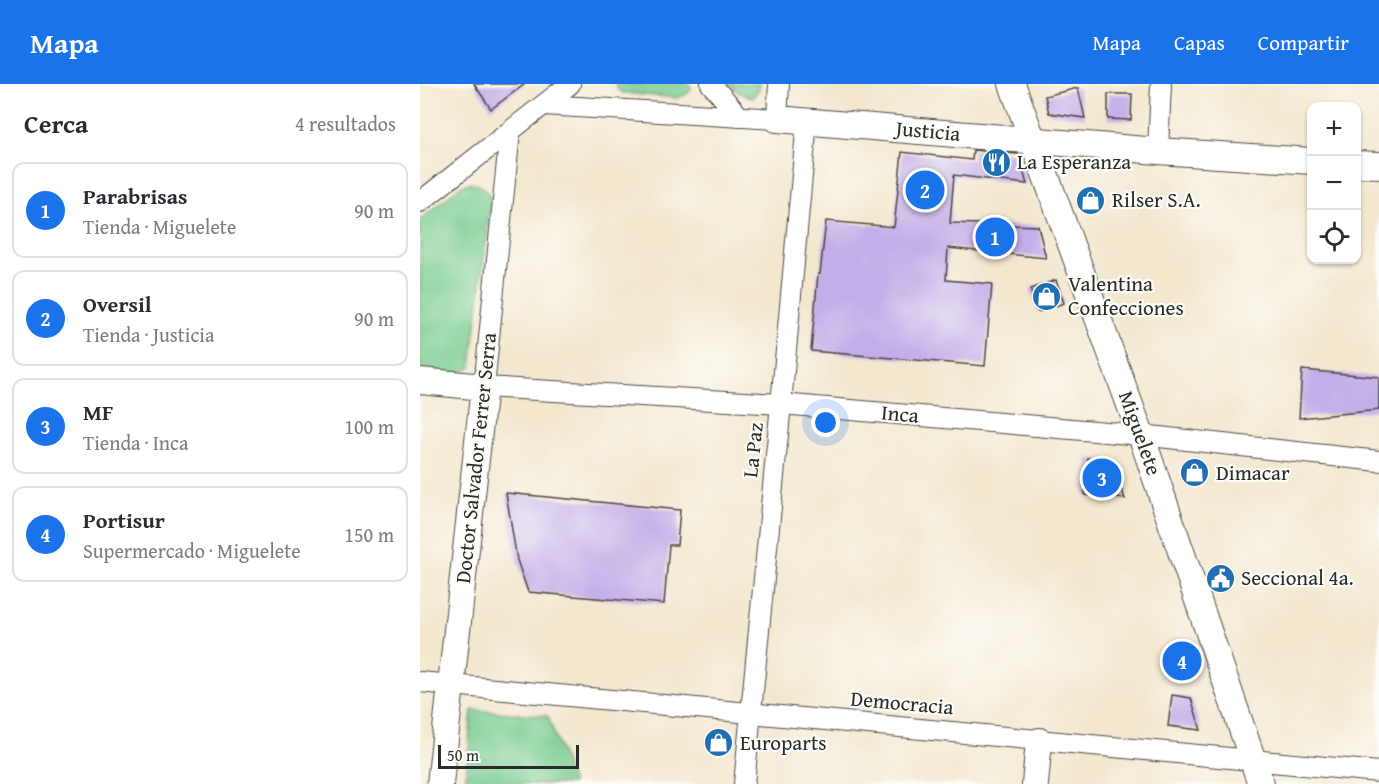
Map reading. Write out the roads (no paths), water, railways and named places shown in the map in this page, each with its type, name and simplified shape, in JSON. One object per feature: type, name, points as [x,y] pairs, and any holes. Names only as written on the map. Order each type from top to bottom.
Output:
[{"type":"street","points":[[420,202],[570,84]]},
{"type":"street","points":[[711,84],[740,117]]},
{"type":"street","points":[[777,119],[779,84]]},
{"type":"street","name":"Miguelete","points":[[1012,84],[1141,435],[1257,773]]},
{"type":"street","points":[[1158,151],[1161,84]]},
{"type":"street","name":"Justicia","points":[[544,105],[807,121],[1158,151],[1307,161]]},
{"type":"street","name":"La Paz","points":[[744,784],[807,121]]},
{"type":"street","name":"Doctor Salvador Ferrer Serra","points":[[440,784],[510,132]]},
{"type":"street","points":[[1361,164],[1379,165]]},
{"type":"street","name":"Inca","points":[[420,381],[484,387],[781,404],[1141,435],[1379,461]]},
{"type":"street","name":"Democracia","points":[[420,682],[1039,741],[1257,773],[1379,772]]},
{"type":"street","points":[[1035,784],[1039,741]]},
{"type":"place","name":"La Esperanza","points":[[996,162]]},
{"type":"place","name":"Oversil","points":[[925,190]]},
{"type":"place","name":"Rilser S.A.","points":[[1091,200]]},
{"type":"place","name":"Parabrisas","points":[[995,237]]},
{"type":"place","name":"Valentina Confecciones","points":[[1047,296]]},
{"type":"place","name":"Dimacar","points":[[1195,473]]},
{"type":"place","name":"MF","points":[[1102,478]]},
{"type":"place","name":"Seccional 4a.","points":[[1220,578]]},
{"type":"place","name":"Portisur","points":[[1182,661]]},
{"type":"place","name":"Europarts","points":[[719,743]]}]
